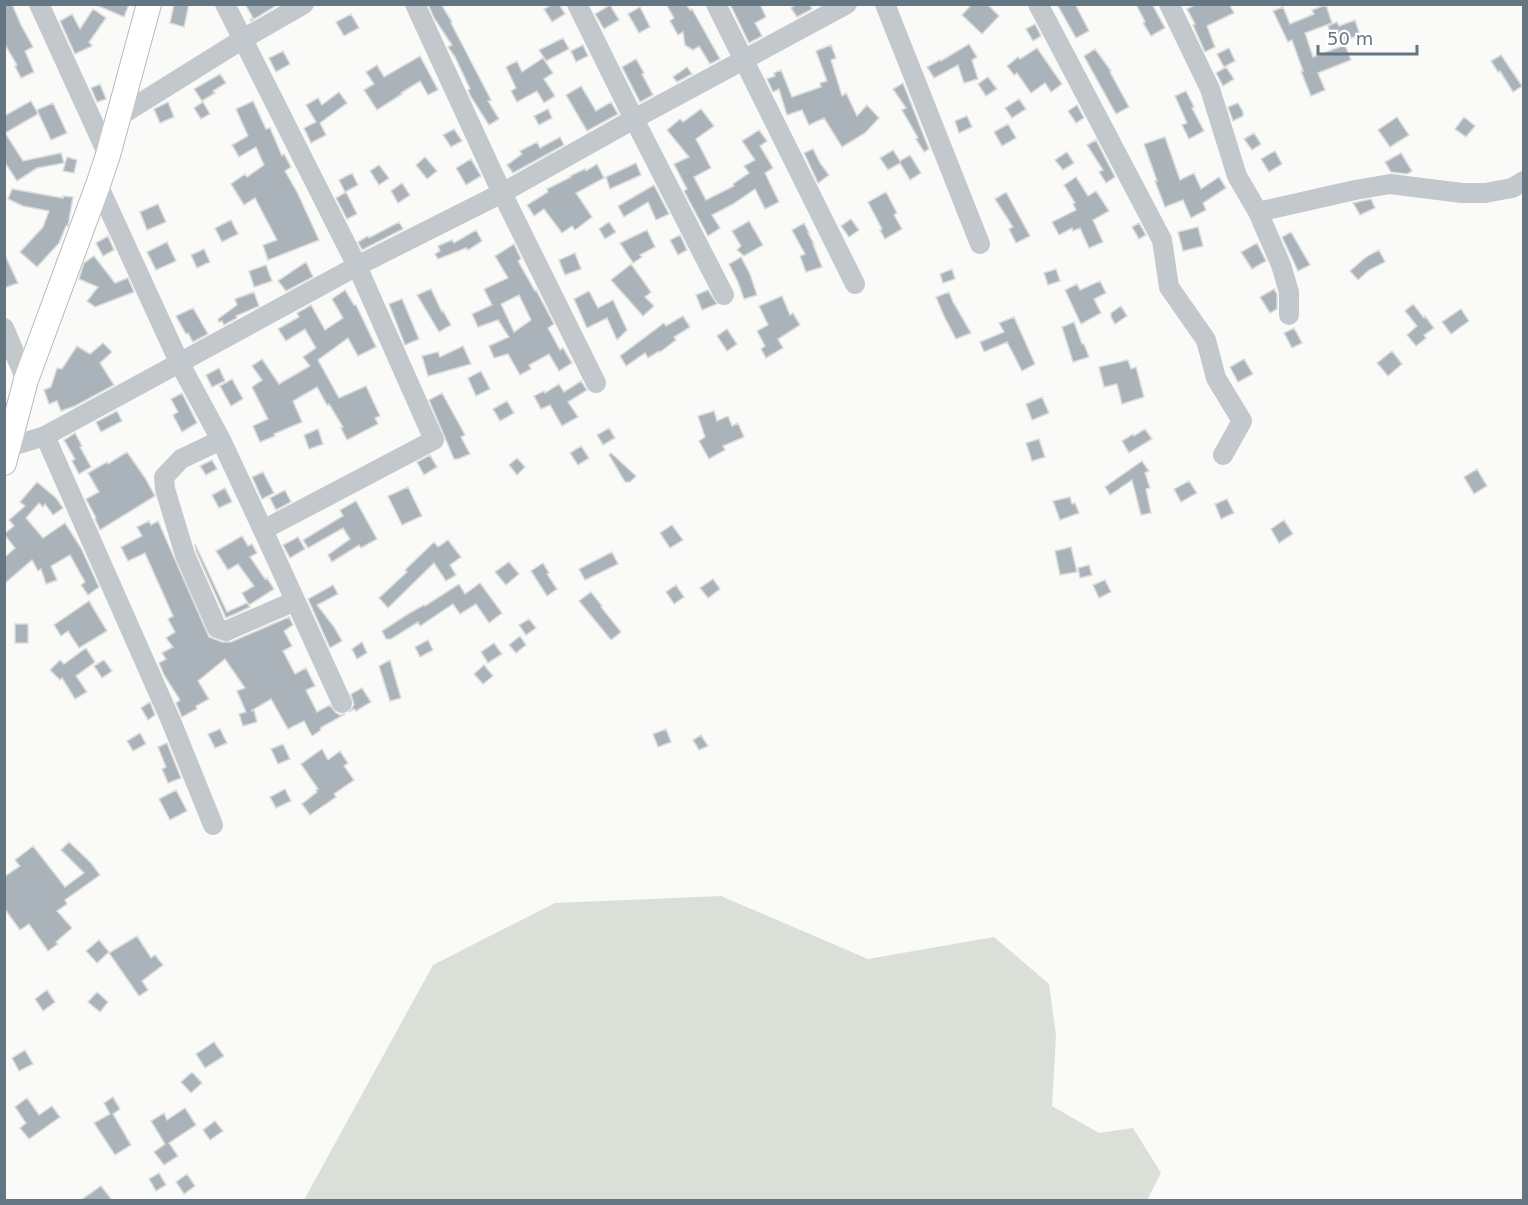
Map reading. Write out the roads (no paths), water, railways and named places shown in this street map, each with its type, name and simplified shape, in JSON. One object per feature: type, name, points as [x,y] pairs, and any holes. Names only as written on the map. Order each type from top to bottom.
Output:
[{"type":"main road","points":[[7,446],[26,380],[108,155],[149,4]]},
{"type":"street","points":[[39,4],[108,155]]},
{"type":"street","points":[[225,4],[357,266],[435,440],[263,530]]},
{"type":"street","points":[[118,117],[304,4]]},
{"type":"street","points":[[415,4],[502,193],[596,383]]},
{"type":"street","points":[[578,4],[724,295]]},
{"type":"street","points":[[716,4],[855,284]]},
{"type":"street","points":[[7,446],[45,436],[357,266],[502,193],[848,4]]},
{"type":"street","points":[[885,4],[980,244]]},
{"type":"street","points":[[1038,4],[1162,240],[1169,287],[1206,340],[1216,378],[1242,421],[1224,455]]},
{"type":"street","points":[[1169,4],[1210,89],[1237,176],[1258,212],[1281,265],[1290,292],[1289,315]]},
{"type":"street","points":[[1258,212],[1390,184],[1462,194],[1512,188],[1524,181]]},
{"type":"street","points":[[98,185],[180,364],[221,440],[342,703]]},
{"type":"street","points":[[4,328],[26,380]]},
{"type":"street","points":[[45,436],[171,721],[213,825]]},
{"type":"street","points":[[221,440],[181,459],[164,477],[165,489],[185,555],[217,628],[226,631],[295,601]]}]
